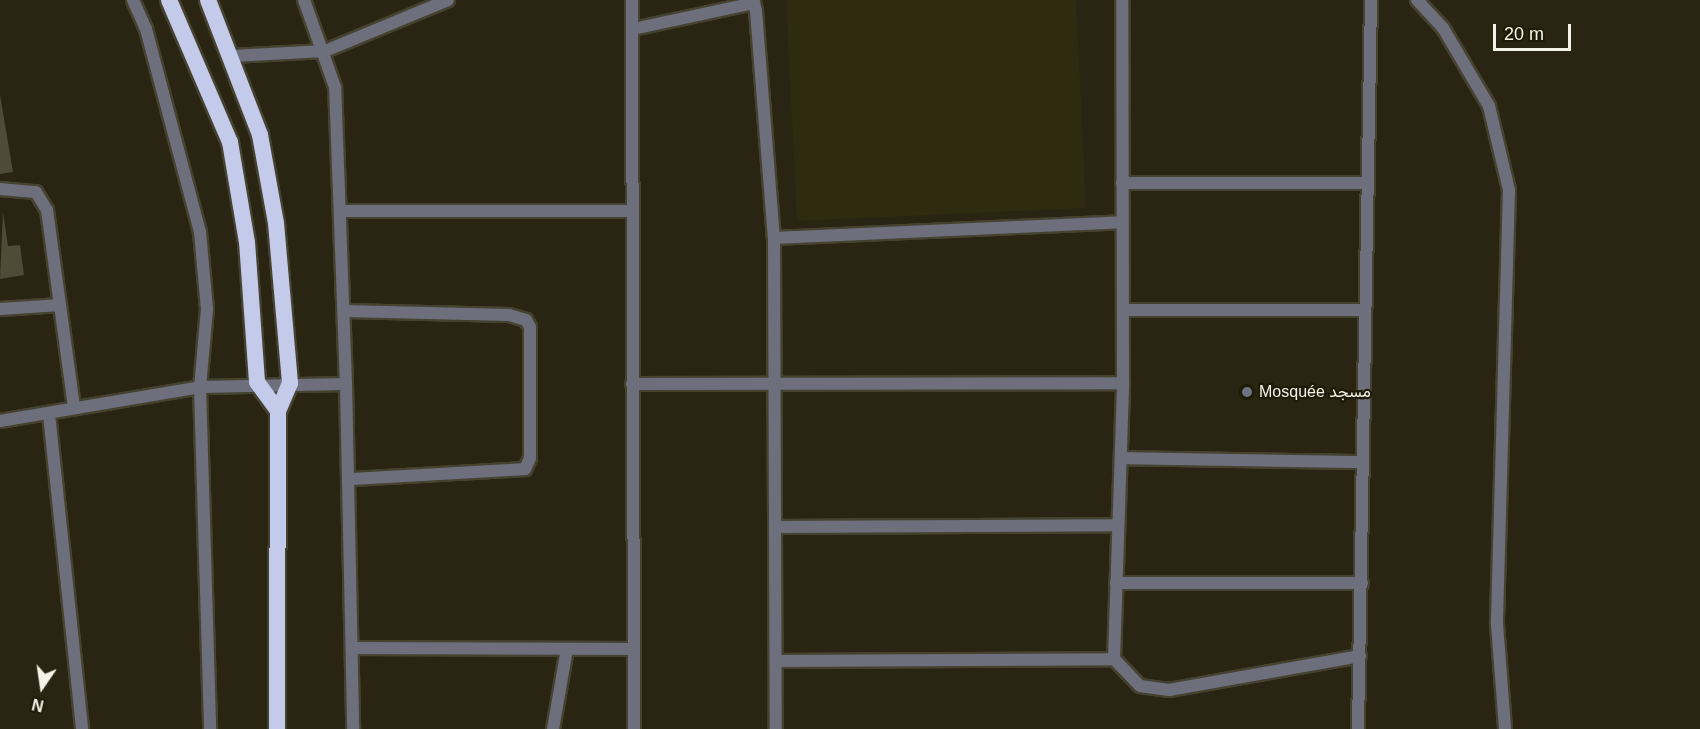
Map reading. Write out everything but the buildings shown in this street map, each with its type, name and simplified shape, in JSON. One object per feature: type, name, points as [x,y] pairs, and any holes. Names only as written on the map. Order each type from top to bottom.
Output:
[{"type":"highway","points":[[169,0],[215,100],[240,187],[257,382],[278,411]]},
{"type":"highway","points":[[208,0],[232,56],[268,172],[290,383],[278,411],[277,729]]},
{"type":"street","points":[[133,0],[146,29],[200,232],[207,309],[200,387],[210,729]]},
{"type":"street","points":[[304,0],[325,51],[335,87],[345,311],[353,729]]},
{"type":"street","points":[[232,56],[325,51],[448,0]]},
{"type":"street","points":[[632,0],[630,211],[634,729]]},
{"type":"street","points":[[1122,0],[1123,383],[1114,659],[1140,686],[1169,690],[1360,656]]},
{"type":"street","points":[[1358,729],[1362,583],[1362,310],[1371,0]]},
{"type":"street","points":[[1417,0],[1443,28],[1490,106],[1509,190],[1497,624],[1505,729]]},
{"type":"street","points":[[633,29],[754,1],[761,33],[774,238],[776,729]]},
{"type":"street","points":[[1122,183],[1365,183]]},
{"type":"street","points":[[0,189],[22,187],[43,200],[74,408]]},
{"type":"street","points":[[341,211],[630,211]]},
{"type":"street","points":[[774,238],[1122,222]]},
{"type":"street","points":[[0,309],[60,305]]},
{"type":"street","points":[[1123,310],[1362,310]]},
{"type":"street","points":[[345,311],[509,315],[526,320],[530,327],[530,458],[525,469],[349,479]]},
{"type":"street","points":[[0,421],[200,387],[257,382],[346,384]]},
{"type":"street","points":[[632,384],[1123,383]]},
{"type":"street","points":[[49,414],[82,729]]},
{"type":"street","points":[[1121,458],[1362,462]]},
{"type":"street","points":[[776,527],[1118,525]]},
{"type":"street","points":[[1116,583],[1362,583]]},
{"type":"street","points":[[352,648],[634,649]]},
{"type":"street","points":[[553,729],[567,649]]},
{"type":"street","points":[[777,661],[1114,659]]},
{"type":"shaded area","points":[[786,0],[1076,0],[1086,208],[797,221]]},
{"type":"place","name":"Mosquée مسجد","points":[[1247,392]]}]
